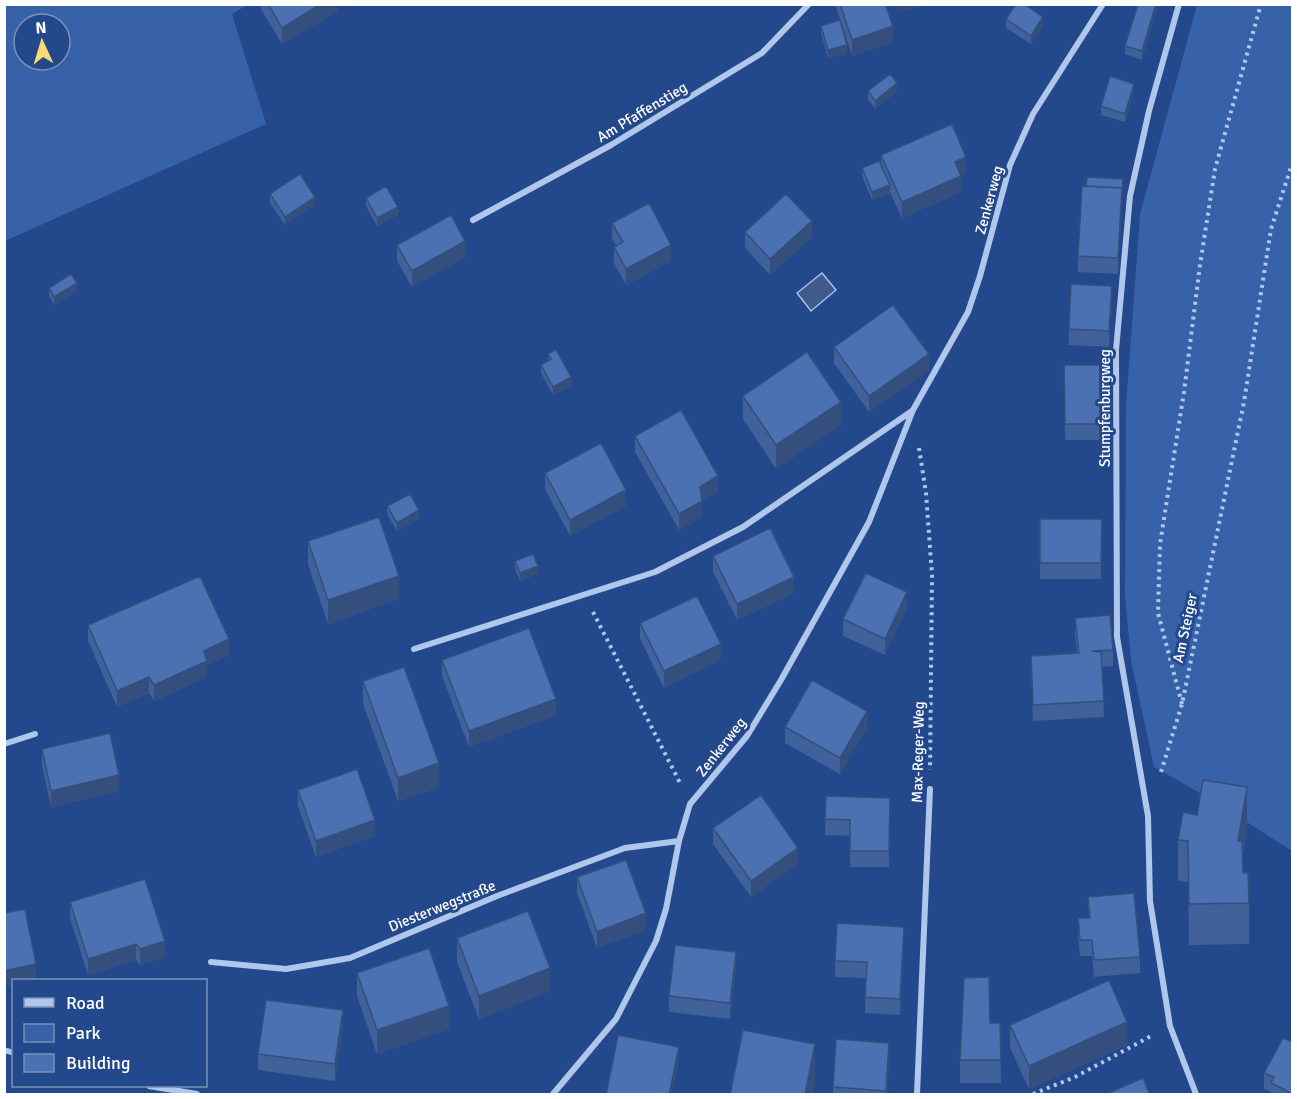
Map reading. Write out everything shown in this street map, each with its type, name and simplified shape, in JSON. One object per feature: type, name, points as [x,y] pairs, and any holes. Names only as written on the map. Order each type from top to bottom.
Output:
[{"type":"street","name":"Am Pfaffenstieg","points":[[473,220],[612,145],[762,53],[809,4]]},
{"type":"street","name":"Zenkerweg","points":[[553,1095],[616,1019],[656,941],[666,909],[679,841],[690,804],[747,736],[781,680],[869,522],[913,410],[968,312],[1010,165],[1033,114],[1103,4]]},
{"type":"street","name":"Stumpfenburgweg","points":[[1170,1026],[1150,901],[1148,816],[1117,638],[1116,350],[1130,196],[1149,111],[1179,4]]},
{"type":"street","name":"Zenkerweg","points":[[414,649],[655,572],[743,527],[913,410]]},
{"type":"street","points":[[4,744],[35,734]]},
{"type":"street","name":"Max-Reger-Weg","points":[[917,1095],[930,789]]},
{"type":"street","name":"Diesterwegstraße","points":[[211,962],[286,969],[350,958],[497,896],[625,848],[679,841]]},
{"type":"street","points":[[1170,1026],[1196,1095]]},
{"type":"street","points":[[154,1087],[197,1095]]},
{"type":"path","points":[[1182,704],[1158,612],[1160,544],[1215,169],[1261,4]]},
{"type":"path","name":"Am Steiger","points":[[1158,782],[1182,704],[1244,402],[1271,229],[1293,164]]},
{"type":"path","name":"Max-Reger-Weg","points":[[913,410],[926,493],[933,575],[930,789]]},
{"type":"path","points":[[585,595],[690,804]]},
{"type":"path","points":[[1033,1095],[1075,1077],[1170,1026]]},
{"type":"green space","points":[[4,5],[247,5],[232,14],[266,124],[5,241]]},
{"type":"green space","points":[[1197,5],[1292,5],[1292,851],[1214,801],[1154,767],[1131,661],[1125,597],[1126,406],[1140,214]]},
{"type":"shaded area","points":[[822,273],[836,290],[811,311],[797,293]]},
{"type":"building","points":[[268,4],[321,4],[282,28]]},
{"type":"building","points":[[840,4],[885,4],[893,26],[852,40]]},
{"type":"building","points":[[1016,4],[1024,4],[1043,17],[1031,36],[1006,19]]},
{"type":"building","points":[[1138,4],[1156,4],[1142,51],[1125,46]]},
{"type":"building","points":[[840,20],[847,45],[828,50],[821,26]]},
{"type":"building","points":[[890,74],[897,83],[875,101],[868,91]]},
{"type":"building","points":[[1110,76],[1134,84],[1125,114],[1101,106]]},
{"type":"building","points":[[952,124],[966,157],[955,162],[961,176],[902,202],[881,155]]},
{"type":"building","points":[[879,161],[890,185],[872,192],[862,168]]},
{"type":"building","points":[[300,174],[315,197],[285,217],[270,194]]},
{"type":"building","points":[[1087,177],[1123,179],[1122,196],[1122,188],[1086,186]]},
{"type":"building","points":[[386,186],[398,207],[377,218],[366,198]]},
{"type":"building","points":[[1082,186],[1122,188],[1118,258],[1078,256]]},
{"type":"building","points":[[786,194],[812,221],[770,259],[745,232]]},
{"type":"building","points":[[649,203],[671,245],[626,269],[614,247],[623,242],[612,223]]},
{"type":"building","points":[[451,215],[465,241],[412,271],[397,245]]},
{"type":"building","points":[[71,274],[77,283],[54,297],[49,288]]},
{"type":"building","points":[[1071,284],[1112,286],[1109,331],[1069,329]]},
{"type":"building","points":[[893,305],[929,354],[869,396],[834,347]]},
{"type":"building","points":[[556,349],[571,377],[553,387],[541,365],[551,359],[548,354]]},
{"type":"building","points":[[807,352],[841,402],[776,445],[743,396]]},
{"type":"building","points":[[1064,365],[1102,365],[1102,424],[1065,424]]},
{"type":"building","points":[[681,410],[718,476],[700,487],[702,501],[679,514],[635,436]]},
{"type":"building","points":[[601,443],[626,490],[570,520],[545,473]]},
{"type":"building","points":[[410,494],[419,510],[397,523],[387,506]]},
{"type":"building","points":[[379,517],[399,576],[328,600],[308,541]]},
{"type":"building","points":[[1040,519],[1102,519],[1101,563],[1040,563]]},
{"type":"building","points":[[770,528],[794,577],[737,604],[713,556]]},
{"type":"building","points":[[533,554],[538,566],[520,573],[515,561]]},
{"type":"building","points":[[866,573],[907,592],[885,639],[843,619]]},
{"type":"building","points":[[200,576],[229,639],[204,651],[207,661],[154,685],[149,677],[117,691],[88,625]]},
{"type":"building","points":[[697,596],[721,644],[664,671],[640,623]]},
{"type":"building","points":[[1110,615],[1113,650],[1092,651],[1101,652],[1104,701],[1033,705],[1031,656],[1079,653],[1075,618]]},
{"type":"building","points":[[529,628],[556,699],[469,731],[442,660]]},
{"type":"building","points":[[404,667],[439,763],[398,778],[363,681]]},
{"type":"building","points":[[812,680],[867,711],[840,758],[785,727]]},
{"type":"building","points":[[110,733],[119,775],[51,791],[42,749]]},
{"type":"building","points":[[357,769],[375,820],[316,841],[298,790]]},
{"type":"building","points":[[1203,780],[1247,787],[1238,841],[1242,841],[1243,873],[1248,873],[1249,903],[1189,904],[1188,841],[1178,840],[1183,812],[1197,815]]},
{"type":"building","points":[[761,795],[798,848],[751,881],[713,828]]},
{"type":"building","points":[[826,796],[890,798],[889,851],[850,851],[850,820],[825,819]]},
{"type":"building","points":[[626,860],[646,913],[597,932],[577,877]]},
{"type":"building","points":[[145,879],[165,941],[140,949],[136,944],[88,959],[70,902]]},
{"type":"building","points":[[1134,893],[1140,957],[1094,960],[1092,940],[1080,940],[1078,918],[1090,918],[1088,897]]},
{"type":"building","points":[[25,909],[36,964],[4,971],[4,913]]},
{"type":"building","points":[[528,911],[550,968],[479,996],[457,938]]},
{"type":"building","points":[[837,923],[904,927],[900,999],[865,997],[867,962],[835,961]]},
{"type":"building","points":[[675,945],[736,952],[730,1003],[669,996]]},
{"type":"building","points":[[429,948],[449,1006],[377,1030],[357,973]]},
{"type":"building","points":[[989,977],[990,1023],[1000,1023],[1001,1060],[960,1060],[964,978]]},
{"type":"building","points":[[1109,980],[1127,1022],[1029,1066],[1010,1025]]},
{"type":"building","points":[[266,1000],[343,1010],[335,1064],[258,1054]]},
{"type":"building","points":[[743,1030],[815,1044],[805,1095],[730,1095]]},
{"type":"building","points":[[618,1035],[679,1047],[669,1095],[606,1095]]},
{"type":"building","points":[[1283,1038],[1293,1042],[1293,1094],[1271,1083],[1274,1077],[1264,1073]]},
{"type":"building","points":[[836,1039],[889,1043],[886,1091],[833,1087]]},
{"type":"building","points":[[1143,1078],[1150,1095],[1104,1095]]}]
